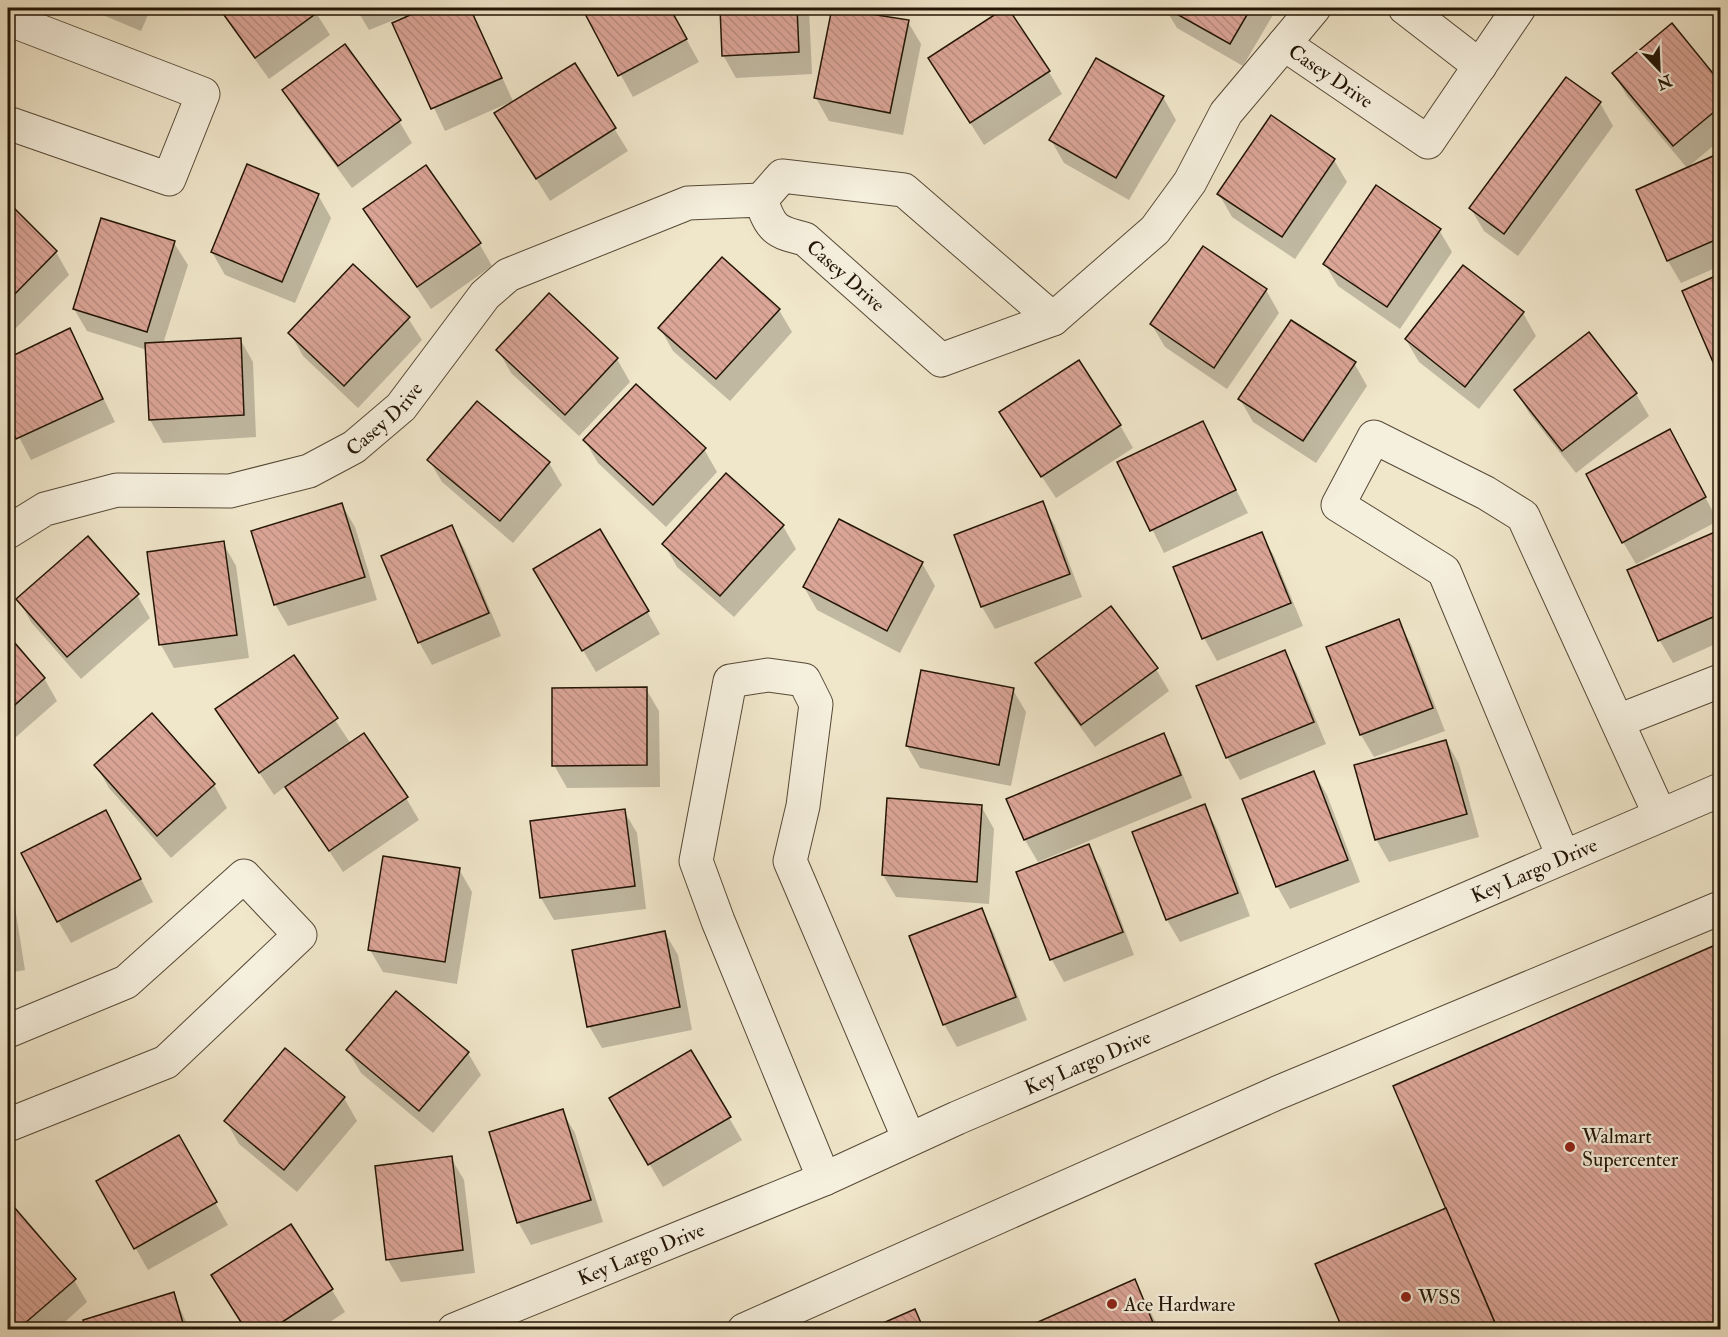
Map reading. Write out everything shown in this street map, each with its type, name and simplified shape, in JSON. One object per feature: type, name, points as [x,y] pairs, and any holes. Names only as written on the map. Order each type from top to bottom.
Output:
[{"type":"street","points":[[1284,44],[1314,8]]},
{"type":"street","points":[[1405,8],[1480,66]]},
{"type":"street","name":"Casey Drive","points":[[8,532],[45,509],[117,490],[230,491],[309,471],[354,447],[401,407],[485,295],[508,275],[688,203],[761,200],[769,223],[781,233],[805,239],[941,360],[1053,319],[1155,230],[1190,182],[1226,113],[1284,44],[1428,142],[1519,8]]},
{"type":"street","points":[[8,19],[203,94],[169,179],[8,123]]},
{"type":"street","points":[[761,200],[782,176],[904,190],[1053,319]]},
{"type":"street","points":[[1563,856],[1444,571],[1338,505],[1374,436],[1486,493],[1523,516],[1660,815]]},
{"type":"street","points":[[824,1179],[718,921],[696,861],[730,681],[768,675],[804,680],[816,704],[803,806],[790,861],[909,1139]]},
{"type":"street","points":[[1618,722],[1720,681]]},
{"type":"street","name":"Key Largo Drive","points":[[454,1329],[824,1179],[909,1139],[1720,790]]},
{"type":"street","points":[[8,1031],[126,982],[244,876],[300,935],[166,1062],[8,1125]]},
{"type":"street","points":[[744,1329],[1277,1093],[1720,908]]},
{"type":"building","points":[[219,8],[315,8],[318,12],[255,58]]},
{"type":"building","points":[[426,8],[470,8],[502,78],[431,109],[392,23]]},
{"type":"building","points":[[582,8],[670,8],[687,39],[618,76]]},
{"type":"building","points":[[720,8],[797,8],[799,52],[722,56]]},
{"type":"building","points":[[832,8],[909,20],[890,113],[814,98]]},
{"type":"building","points":[[1008,8],[1050,71],[970,123],[928,58]]},
{"type":"building","points":[[1166,8],[1251,8],[1230,44]]},
{"type":"building","points":[[1672,23],[1720,82],[1720,107],[1673,146],[1612,73]]},
{"type":"building","points":[[345,44],[401,120],[338,166],[282,90]]},
{"type":"building","points":[[1096,58],[1164,96],[1116,178],[1049,140]]},
{"type":"building","points":[[575,63],[616,128],[536,179],[494,113]]},
{"type":"building","points":[[1566,77],[1601,102],[1504,234],[1469,208]]},
{"type":"building","points":[[1271,115],[1335,159],[1282,237],[1217,194]]},
{"type":"building","points":[[1720,153],[1720,238],[1667,261],[1636,190]]},
{"type":"building","points":[[247,164],[319,194],[282,282],[211,252]]},
{"type":"building","points":[[426,165],[481,243],[417,287],[363,209]]},
{"type":"building","points":[[1376,185],[1441,229],[1387,307],[1323,264]]},
{"type":"building","points":[[8,202],[57,251],[8,301]]},
{"type":"building","points":[[101,218],[175,241],[147,332],[73,309]]},
{"type":"building","points":[[1203,246],[1267,289],[1214,368],[1150,324]]},
{"type":"building","points":[[722,257],[780,309],[716,379],[658,328]]},
{"type":"building","points":[[353,264],[410,317],[344,386],[288,333]]},
{"type":"building","points":[[1463,265],[1524,312],[1465,387],[1405,339]]},
{"type":"building","points":[[1720,274],[1720,359],[1713,362],[1682,291]]},
{"type":"building","points":[[549,293],[618,358],[565,415],[496,350]]},
{"type":"building","points":[[1291,320],[1356,362],[1303,441],[1238,399]]},
{"type":"building","points":[[70,328],[103,399],[16,439],[8,420],[8,358]]},
{"type":"building","points":[[1589,332],[1637,393],[1562,451],[1514,390]]},
{"type":"building","points":[[241,338],[244,415],[149,420],[145,343]]},
{"type":"building","points":[[1079,360],[1121,425],[1041,477],[999,412]]},
{"type":"building","points":[[636,384],[706,448],[653,505],[583,440]]},
{"type":"building","points":[[477,401],[550,462],[500,521],[427,460]]},
{"type":"building","points":[[1203,421],[1236,490],[1150,531],[1117,462]]},
{"type":"building","points":[[1670,429],[1706,497],[1622,543],[1586,474]]},
{"type":"building","points":[[726,473],[784,525],[720,596],[662,544]]},
{"type":"building","points":[[1043,501],[1070,574],[981,607],[954,535]]},
{"type":"building","points":[[342,503],[365,577],[274,605],[251,531]]},
{"type":"building","points":[[839,519],[923,562],[887,631],[803,587]]},
{"type":"building","points":[[452,525],[489,613],[418,643],[381,556]]},
{"type":"building","points":[[600,529],[649,611],[582,651],[533,569]]},
{"type":"building","points":[[1262,532],[1291,603],[1202,639],[1173,567]]},
{"type":"building","points":[[1715,532],[1720,545],[1720,614],[1658,641],[1627,570]]},
{"type":"building","points":[[88,536],[139,594],[67,657],[16,599]]},
{"type":"building","points":[[224,541],[237,635],[159,645],[147,552]]},
{"type":"building","points":[[1111,606],[1158,668],[1081,725],[1035,663]]},
{"type":"building","points":[[1399,619],[1433,708],[1360,735],[1326,647]]},
{"type":"building","points":[[8,635],[45,678],[8,711]]},
{"type":"building","points":[[1285,650],[1314,722],[1226,758],[1196,686]]},
{"type":"building","points":[[294,655],[338,718],[259,773],[215,709]]},
{"type":"building","points":[[921,670],[1014,688],[999,765],[906,746]]},
{"type":"building","points":[[647,687],[647,765],[552,766],[552,688]]},
{"type":"building","points":[[152,713],[215,784],[157,836],[94,765]]},
{"type":"building","points":[[364,733],[408,797],[329,851],[285,787]]},
{"type":"building","points":[[1164,733],[1181,775],[1024,840],[1006,799]]},
{"type":"building","points":[[1446,740],[1467,814],[1375,840],[1354,765]]},
{"type":"building","points":[[1314,771],[1348,860],[1276,887],[1242,799]]},
{"type":"building","points":[[887,798],[982,805],[977,882],[882,875]]},
{"type":"building","points":[[1205,804],[1238,893],[1166,920],[1132,832]]},
{"type":"building","points":[[625,809],[635,886],[540,898],[530,821]]},
{"type":"building","points":[[106,810],[141,879],[57,922],[21,853]]},
{"type":"building","points":[[1089,844],[1123,932],[1050,960],[1016,872]]},
{"type":"building","points":[[383,856],[460,868],[445,962],[368,950]]},
{"type":"building","points":[[982,908],[1016,997],[943,1025],[909,936]]},
{"type":"building","points":[[8,912],[13,947],[8,948]]},
{"type":"building","points":[[665,931],[680,1007],[587,1027],[572,950]]},
{"type":"building","name":"Walmart Supercenter","points":[[1720,943],[1720,1330],[1498,1330],[1393,1086]]},
{"type":"building","points":[[396,991],[469,1052],[419,1111],[346,1050]]},
{"type":"building","points":[[285,1048],[345,1097],[284,1170],[224,1121]]},
{"type":"building","points":[[691,1050],[731,1117],[648,1165],[609,1098]]},
{"type":"building","points":[[563,1109],[591,1200],[517,1223],[489,1132]]},
{"type":"building","points":[[179,1135],[217,1202],[134,1249],[96,1181]]},
{"type":"building","points":[[452,1156],[463,1250],[386,1260],[375,1166]]},
{"type":"building","points":[[14,1207],[76,1279],[17,1330],[8,1319],[8,1213]]},
{"type":"building","name":"WSS","points":[[1446,1208],[1498,1330],[1343,1330],[1315,1264]]},
{"type":"building","points":[[291,1224],[333,1289],[270,1330],[246,1330],[211,1275]]},
{"type":"building","name":"Ace Hardware","points":[[1135,1279],[1156,1330],[1020,1330]]},
{"type":"building","points":[[174,1292],[185,1330],[86,1330],[83,1320]]},
{"type":"building","points":[[915,1309],[924,1330],[867,1330]]},
{"type":"place","name":"Walmart Supercenter","points":[[1570,1147]]},
{"type":"place","name":"WSS","points":[[1406,1297]]},
{"type":"place","name":"Ace Hardware","points":[[1112,1304]]}]
